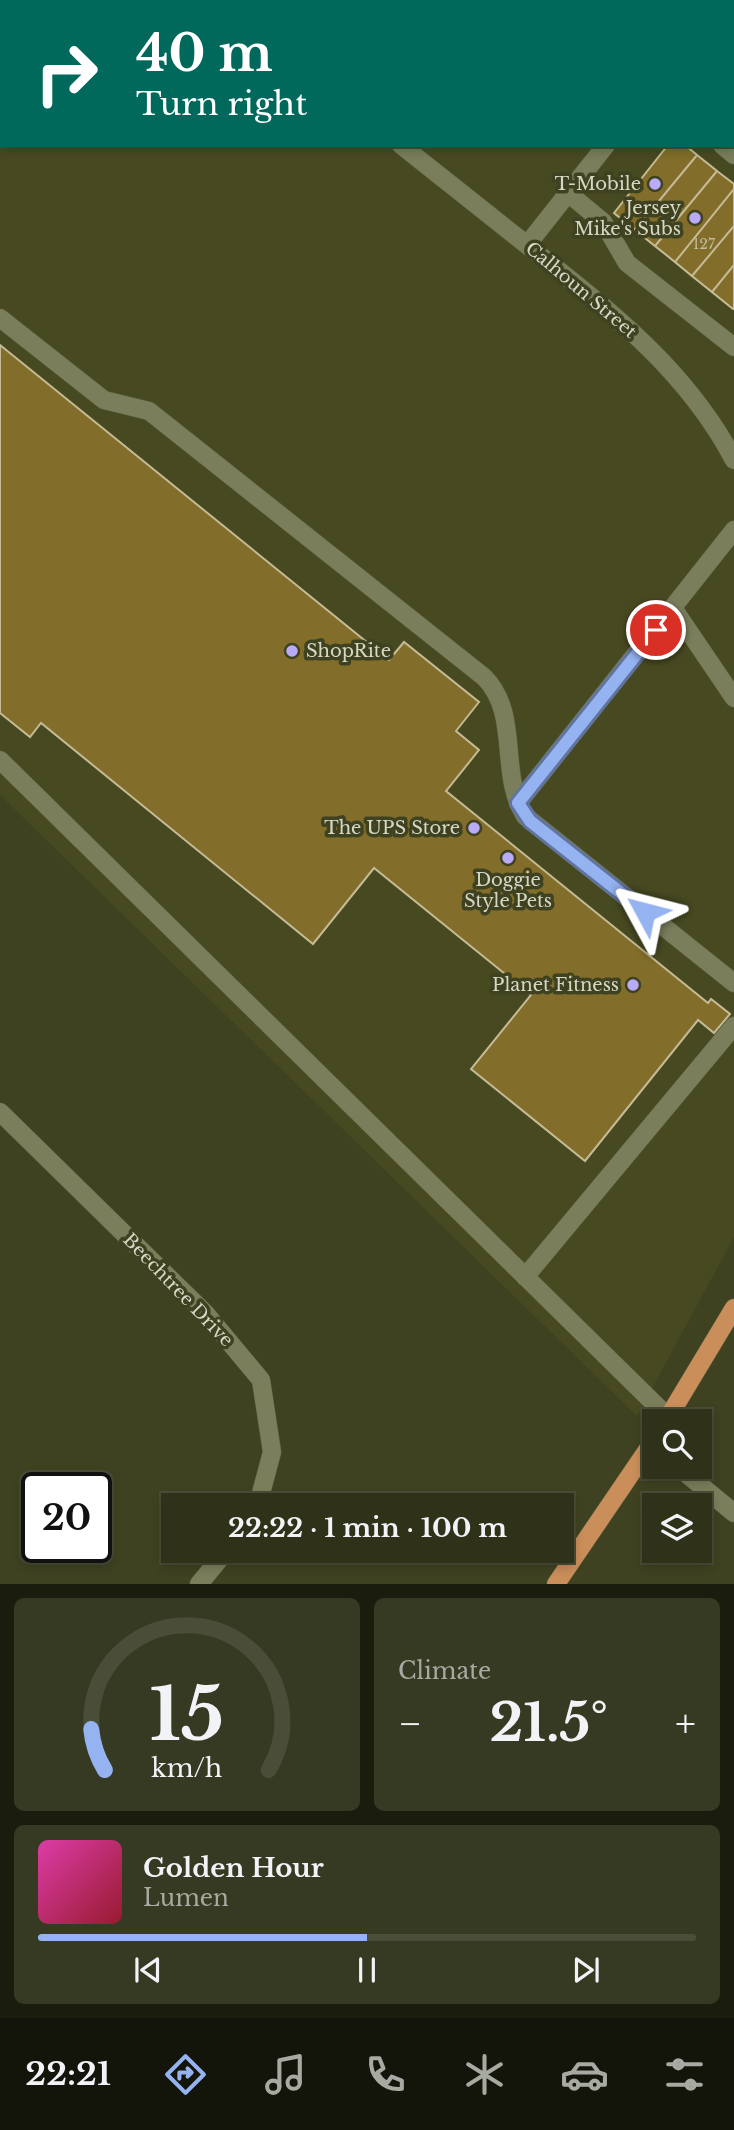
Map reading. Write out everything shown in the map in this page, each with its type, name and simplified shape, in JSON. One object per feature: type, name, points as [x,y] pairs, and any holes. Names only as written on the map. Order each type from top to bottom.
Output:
[{"type":"main road","points":[[673,1409],[734,1308]]},
{"type":"main road","points":[[556,1584],[642,1461]]},
{"type":"street","name":"Calhoun Street","points":[[404,147],[604,306],[672,370],[707,415],[734,460]]},
{"type":"street","points":[[527,245],[604,147]]},
{"type":"street","points":[[568,194],[603,222],[628,263],[734,347]]},
{"type":"street","points":[[0,317],[104,400],[149,411],[484,677],[503,707],[512,782],[518,803],[530,821],[734,983]]},
{"type":"street","points":[[518,803],[734,530]]},
{"type":"street","points":[[673,608],[734,698]]},
{"type":"street","points":[[0,760],[657,1409]]},
{"type":"street","points":[[525,1277],[734,1026]]},
{"type":"street","name":"Beechtree Drive","points":[[0,1112],[205,1314],[261,1380],[272,1452],[261,1493]]},
{"type":"street","points":[[693,1479],[734,1513]]},
{"type":"street","points":[[200,1584],[217,1563]]},
{"type":"shaded area","points":[[0,147],[734,147],[734,1237],[637,1416],[0,795]]},
{"type":"building","name":"T-Mobile","points":[[666,147],[687,147],[697,155],[635,230],[614,213]]},
{"type":"building","points":[[697,155],[717,171],[655,246],[635,230]]},
{"type":"building","name":"Jersey Mike's Subs","points":[[717,171],[734,184],[734,189],[675,262],[655,246]]},
{"type":"building","points":[[734,189],[734,226],[692,276],[675,262]]},
{"type":"building","points":[[734,226],[734,265],[712,292],[692,276]]},
{"type":"building","points":[[734,265],[734,307],[733,309],[712,292]]},
{"type":"building","points":[[0,345],[389,660],[404,642],[479,702],[456,731],[479,750],[446,791],[708,1003],[711,999],[730,1014],[714,1033],[698,1020],[585,1161],[471,1069],[531,995],[374,868],[313,944],[41,723],[30,737],[0,713]]},
{"type":"place","name":"T-Mobile","points":[[655,184]]},
{"type":"place","name":"Jersey Mike's Subs","points":[[695,218]]},
{"type":"place","name":"ShopRite","points":[[292,651]]},
{"type":"place","name":"The UPS Store","points":[[474,828]]},
{"type":"place","name":"Doggie Style Pets","points":[[508,858]]},
{"type":"place","name":"Planet Fitness","points":[[633,985]]},
{"type":"route","points":[[645,912],[530,821],[518,803],[656,630]]}]
